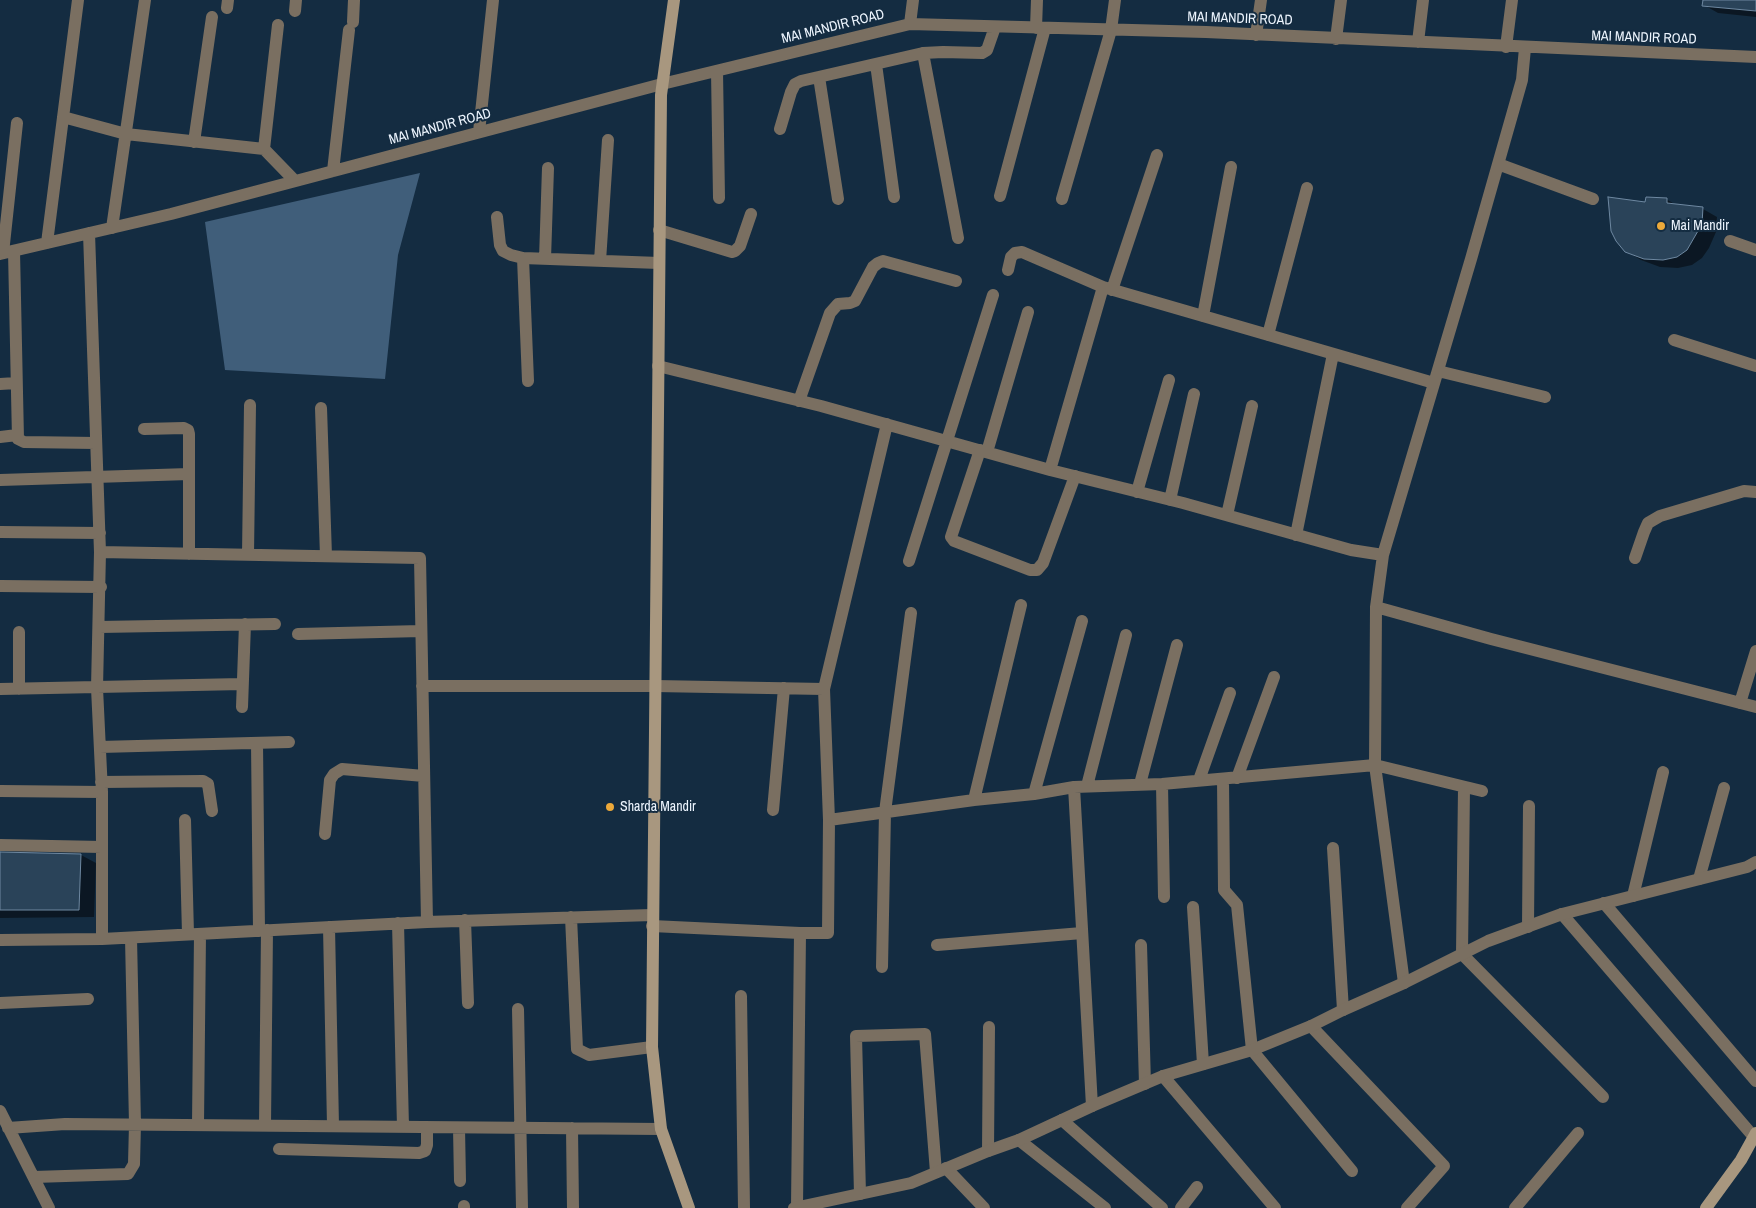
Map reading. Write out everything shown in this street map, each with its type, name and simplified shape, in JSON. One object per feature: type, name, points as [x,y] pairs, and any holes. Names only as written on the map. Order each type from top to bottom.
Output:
[{"type":"main road","points":[[674,0],[660,95],[652,1047],[661,1128],[689,1208]]},
{"type":"main road","points":[[1708,1208],[1741,1160],[1755,1135]]},
{"type":"street","points":[[47,243],[78,0]]},
{"type":"street","points":[[112,228],[145,0]]},
{"type":"street","points":[[333,171],[354,0]]},
{"type":"street","points":[[479,132],[494,0]]},
{"type":"street","points":[[910,24],[914,0]]},
{"type":"street","points":[[1000,196],[1040,28],[1037,0]]},
{"type":"street","points":[[1062,199],[1110,30],[1115,0]]},
{"type":"street","points":[[1256,35],[1261,0]]},
{"type":"street","points":[[1336,39],[1341,0]]},
{"type":"street","points":[[1418,42],[1423,0]]},
{"type":"street","points":[[1506,47],[1512,0]]},
{"type":"street","points":[[194,142],[212,17]]},
{"type":"street","name":"MAI MANDIR ROAD","points":[[6,253],[171,214],[717,70],[910,24],[1256,35],[1756,57]]},
{"type":"street","points":[[264,149],[278,25]]},
{"type":"street","points":[[780,130],[791,92],[796,84],[801,81],[924,53],[982,53],[987,50],[995,27]]},
{"type":"street","points":[[1404,983],[1375,766],[1376,607],[1383,555],[1522,80],[1525,48]]},
{"type":"street","points":[[924,53],[958,238]]},
{"type":"street","points":[[876,64],[894,197]]},
{"type":"street","points":[[717,70],[719,198]]},
{"type":"street","points":[[818,77],[838,199]]},
{"type":"street","points":[[63,117],[126,134],[264,149],[295,181]]},
{"type":"street","points":[[17,123],[6,253],[16,383],[17,435],[24,442],[96,443]]},
{"type":"street","points":[[600,261],[608,140]]},
{"type":"street","points":[[1050,470],[1107,289],[1157,154]]},
{"type":"street","points":[[1498,164],[1593,199]]},
{"type":"street","points":[[1202,316],[1231,167]]},
{"type":"street","points":[[545,259],[548,168]]},
{"type":"street","points":[[1268,335],[1307,188]]},
{"type":"street","points":[[659,230],[732,252],[736,251],[740,246],[751,214]]},
{"type":"street","points":[[497,217],[500,246],[511,255],[523,258],[659,263]]},
{"type":"street","points":[[89,233],[101,587],[97,688],[101,787],[102,939]]},
{"type":"street","points":[[1730,241],[1756,250]]},
{"type":"street","points":[[1008,270],[1011,257],[1015,253],[1022,252],[1107,289],[1333,354],[1436,376],[1545,396]]},
{"type":"street","points":[[523,258],[528,380]]},
{"type":"street","points":[[799,401],[830,313],[838,304],[850,304],[855,301],[873,267],[878,263],[883,261],[956,281]]},
{"type":"street","points":[[909,561],[993,295]]},
{"type":"street","points":[[1028,312],[983,451],[952,537],[954,541],[1030,570],[1037,570],[1043,563],[1075,476]]},
{"type":"street","points":[[1674,340],[1756,366]]},
{"type":"street","points":[[1296,535],[1333,354]]},
{"type":"street","points":[[658,366],[887,424],[1050,470],[1227,515],[1351,550],[1383,555]]},
{"type":"street","points":[[1137,492],[1169,380]]},
{"type":"street","points":[[0,384],[16,383]]},
{"type":"street","points":[[1170,500],[1194,394]]},
{"type":"street","points":[[248,555],[250,405]]},
{"type":"street","points":[[1227,515],[1252,406]]},
{"type":"street","points":[[321,408],[326,556]]},
{"type":"street","points":[[0,940],[131,938],[398,923],[572,917],[652,921],[800,933],[828,932],[829,820],[824,689],[887,424]]},
{"type":"street","points":[[144,428],[184,428],[188,430],[189,554]]},
{"type":"street","points":[[0,437],[17,435]]},
{"type":"street","points":[[0,480],[189,474]]},
{"type":"street","points":[[1635,558],[1648,523],[1660,516],[1744,491],[1756,492]]},
{"type":"street","points":[[0,532],[100,533]]},
{"type":"street","points":[[100,552],[420,558],[427,922]]},
{"type":"street","points":[[0,586],[101,587]]},
{"type":"street","points":[[974,800],[1021,605]]},
{"type":"street","points":[[1376,607],[1756,708]]},
{"type":"street","points":[[882,967],[885,812],[911,613]]},
{"type":"street","points":[[1034,794],[1082,621]]},
{"type":"street","points":[[242,707],[245,624]]},
{"type":"street","points":[[99,626],[275,624]]},
{"type":"street","points":[[298,634],[421,631]]},
{"type":"street","points":[[19,632],[19,689]]},
{"type":"street","points":[[1092,1106],[1082,933],[1081,787],[1126,636]]},
{"type":"street","points":[[1140,784],[1177,645]]},
{"type":"street","points":[[1740,703],[1756,651]]},
{"type":"street","points":[[1238,778],[1274,678]]},
{"type":"street","points":[[0,689],[242,684]]},
{"type":"street","points":[[422,686],[654,686],[824,689]]},
{"type":"street","points":[[773,810],[784,688]]},
{"type":"street","points":[[1199,780],[1230,693]]},
{"type":"street","points":[[100,746],[289,742]]},
{"type":"street","points":[[257,743],[264,930],[265,1125]]},
{"type":"street","points":[[829,820],[1081,787],[1162,784],[1375,766],[1482,791]]},
{"type":"street","points":[[325,834],[330,780],[334,774],[342,769],[424,776]]},
{"type":"street","points":[[1633,896],[1663,772]]},
{"type":"street","points":[[1224,779],[1224,890],[1236,905],[1252,1050],[1352,1172]]},
{"type":"street","points":[[0,791],[203,781],[208,784],[212,811]]},
{"type":"street","points":[[1162,784],[1164,897]]},
{"type":"street","points":[[1464,788],[1462,954],[1603,1097]]},
{"type":"street","points":[[1699,879],[1724,788]]},
{"type":"street","points":[[1528,806],[1528,927]]},
{"type":"street","points":[[185,820],[194,934],[198,1124]]},
{"type":"street","points":[[0,845],[102,847]]},
{"type":"street","points":[[1333,848],[1343,1010]]},
{"type":"street","points":[[800,933],[796,1208],[819,1205],[911,1183],[1019,1140],[1163,1076],[1252,1050],[1311,1026],[1488,942],[1562,914],[1747,867],[1756,862]]},
{"type":"street","points":[[1604,903],[1756,1081]]},
{"type":"street","points":[[1193,907],[1203,1064]]},
{"type":"street","points":[[1562,914],[1755,1135]]},
{"type":"street","points":[[572,917],[577,1049],[589,1055],[652,1047]]},
{"type":"street","points":[[465,920],[468,1003]]},
{"type":"street","points":[[398,923],[403,1127]]},
{"type":"street","points":[[329,927],[333,1126]]},
{"type":"street","points":[[937,945],[1082,933]]},
{"type":"street","points":[[34,1177],[128,1174],[134,1164],[135,1124],[131,938]]},
{"type":"street","points":[[1142,945],[1145,1084]]},
{"type":"street","points":[[741,996],[744,1208]]},
{"type":"street","points":[[0,1003],[88,999]]},
{"type":"street","points":[[518,1009],[522,1208]]},
{"type":"street","points":[[988,1151],[989,1026]]},
{"type":"street","points":[[1311,1026],[1444,1166],[1407,1208]]},
{"type":"street","points":[[860,1194],[856,1036],[925,1034],[941,1170],[984,1208]]},
{"type":"street","points":[[1163,1076],[1275,1208]]},
{"type":"street","points":[[0,1111],[50,1208]]},
{"type":"street","points":[[1062,1120],[1162,1208]]},
{"type":"street","points":[[8,1128],[65,1124],[427,1128],[661,1128]]},
{"type":"street","points":[[279,1150],[419,1154],[424,1151],[427,1145],[427,1128]]},
{"type":"street","points":[[459,1128],[460,1181]]},
{"type":"street","points":[[572,1128],[573,1208]]},
{"type":"street","points":[[1515,1208],[1578,1133]]},
{"type":"street","points":[[1019,1140],[1105,1208]]},
{"type":"street","points":[[1181,1208],[1197,1186]]},
{"type":"water","points":[[420,173],[398,255],[385,379],[225,370],[205,222]]},
{"type":"building","points":[[1703,0],[1756,0],[1756,11],[1702,6]]},
{"type":"building","points":[[1608,197],[1645,202],[1646,197],[1667,198],[1667,203],[1703,207],[1702,224],[1687,250],[1677,257],[1663,260],[1644,259],[1625,252],[1616,241],[1611,231]]},
{"type":"building","points":[[0,852],[81,854],[79,910],[0,910]]},
{"type":"place","name":"Mai Mandir","points":[[1661,226]]},
{"type":"place","name":"Sharda Mandir","points":[[610,807]]}]
